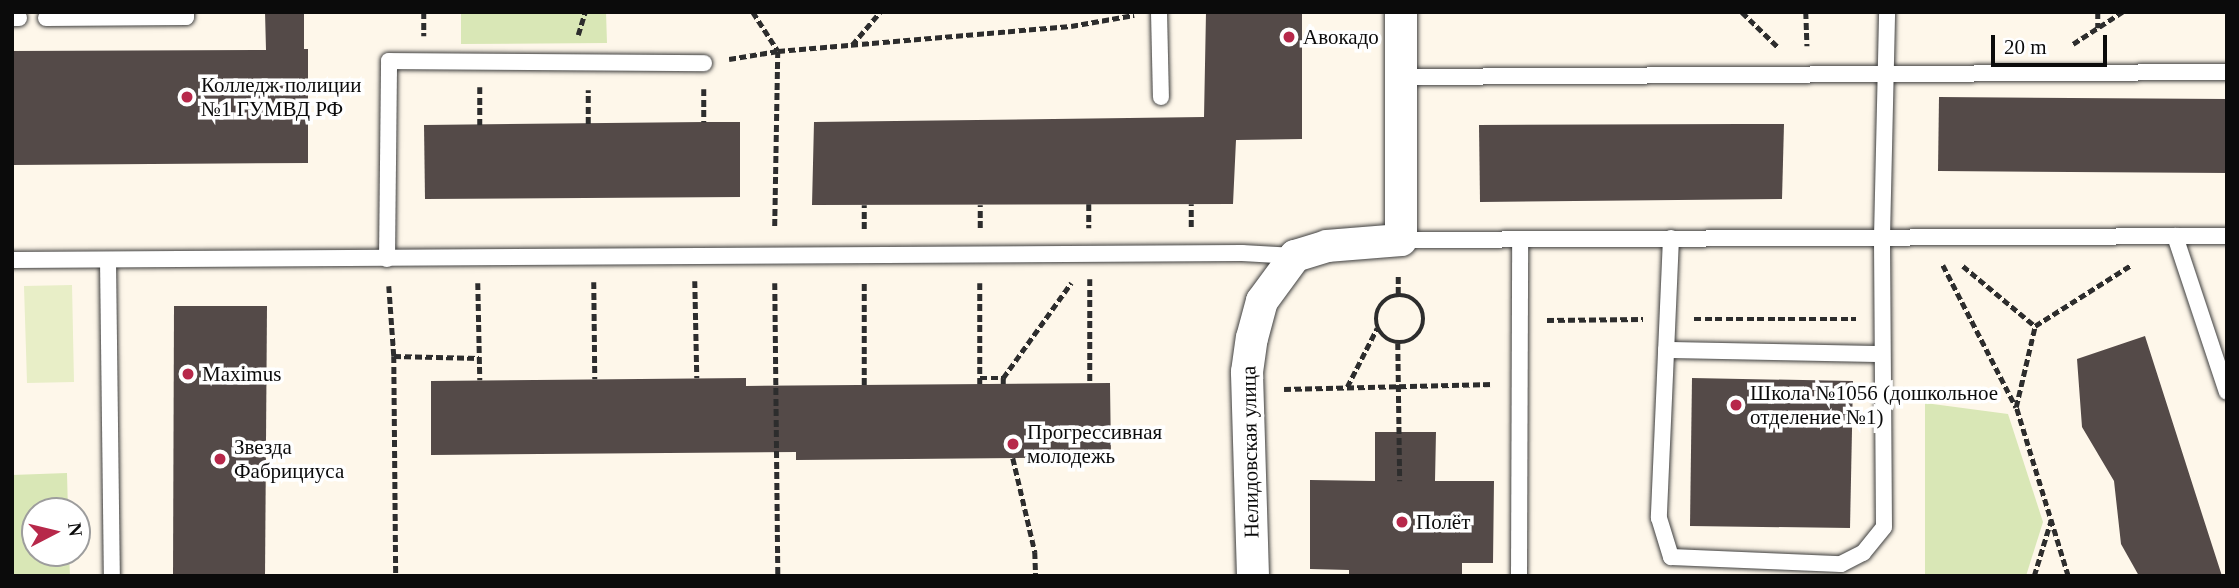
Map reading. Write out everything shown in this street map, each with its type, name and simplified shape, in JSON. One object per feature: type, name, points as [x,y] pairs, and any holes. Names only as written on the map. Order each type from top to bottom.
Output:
[{"type":"street","points":[[1295,256],[1327,246],[1401,240],[1401,12]]},
{"type":"street","name":"Нелидовская улица","points":[[1253,576],[1247,372],[1252,338],[1262,301],[1295,256]]},
{"type":"lane","points":[[46,18],[186,17],[186,12]]},
{"type":"lane","points":[[1159,12],[1161,97]]},
{"type":"lane","points":[[1671,239],[1659,518],[1671,557],[1842,564],[1863,553],[1884,527],[1881,354],[1887,12]]},
{"type":"lane","points":[[387,259],[389,61],[704,63]]},
{"type":"lane","points":[[1402,77],[2227,72]]},
{"type":"lane","points":[[2175,236],[2227,392]]},
{"type":"lane","points":[[1401,240],[2227,236]]},
{"type":"lane","points":[[1519,576],[1520,239]]},
{"type":"lane","points":[[12,260],[980,257],[1242,253],[1295,256]]},
{"type":"lane","points":[[108,260],[111,576]]},
{"type":"lane","points":[[1666,349],[1881,354]]},
{"type":"path","points":[[576,44],[584,12]]},
{"type":"path","points":[[753,12],[778,51],[775,257],[778,576]]},
{"type":"path","points":[[852,45],[880,12]]},
{"type":"path","points":[[1742,12],[1807,75]]},
{"type":"path","points":[[2098,12],[2098,28]]},
{"type":"path","points":[[2053,74],[2053,56],[2123,12]]},
{"type":"path","points":[[704,63],[778,51],[1071,26],[1139,15]]},
{"type":"path","points":[[588,124],[589,63]]},
{"type":"path","points":[[480,108],[480,124]]},
{"type":"path","points":[[1089,204],[1090,383]]},
{"type":"path","points":[[864,205],[864,385]]},
{"type":"path","points":[[980,205],[980,381],[1003,381],[1090,256]]},
{"type":"path","points":[[2016,407],[2035,326],[2175,236]]},
{"type":"path","points":[[1928,237],[2035,326]]},
{"type":"path","points":[[1928,237],[2016,407],[2068,576]]},
{"type":"path","points":[[477,258],[480,380]]},
{"type":"path","points":[[593,258],[595,379]]},
{"type":"path","points":[[694,258],[697,378]]},
{"type":"path","points":[[387,259],[394,356],[396,576]]},
{"type":"path","points":[[1347,387],[1377,327],[1380,306],[1388,298],[1408,295],[1417,300],[1425,319],[1423,329],[1417,337],[1398,343],[1389,340],[1377,327]]},
{"type":"path","points":[[1519,320],[1882,319]]},
{"type":"path","points":[[1398,343],[1400,481]]},
{"type":"path","points":[[394,356],[479,358]]},
{"type":"path","points":[[1284,389],[1519,384]]},
{"type":"path","points":[[1013,458],[1035,552],[1036,576]]},
{"type":"path","points":[[2034,576],[2052,519]]},
{"type":"green space","points":[[461,12],[606,12],[607,43],[461,44]]},
{"type":"green space","points":[[72,285],[74,382],[27,383],[24,286]]},
{"type":"green space","points":[[1925,403],[2008,414],[2043,522],[2026,576],[1925,576]]},
{"type":"green space","points":[[67,473],[68,497],[21,497],[21,567],[70,567],[70,576],[12,576],[12,475]]},
{"type":"building","points":[[265,12],[304,12],[304,49],[308,49],[308,163],[12,165],[12,51],[266,50]]},
{"type":"building","points":[[1206,12],[1302,12],[1302,139],[1236,140],[1233,204],[812,205],[814,122],[1204,117]]},
{"type":"building","points":[[1939,97],[2227,99],[2227,173],[1938,171]]},
{"type":"building","points":[[740,122],[740,197],[425,199],[424,125]]},
{"type":"building","points":[[1784,124],[1782,199],[1480,202],[1479,125]]},
{"type":"building","name":"Звезда Фабрициуса","points":[[174,306],[267,306],[265,576],[173,576]]},
{"type":"building","points":[[2145,336],[2222,576],[2139,576],[2121,544],[2114,481],[2082,427],[2077,359]]},
{"type":"building","points":[[746,378],[746,386],[1110,383],[1111,457],[796,460],[796,452],[431,455],[431,381]]},
{"type":"building","points":[[1692,378],[1853,381],[1850,528],[1690,526]]},
{"type":"building","name":"Полёт","points":[[1375,432],[1436,432],[1435,481],[1494,481],[1493,563],[1462,563],[1462,576],[1349,576],[1349,570],[1310,569],[1310,480],[1375,481]]},
{"type":"place","name":"Авокадо","points":[[1289,37]]},
{"type":"place","name":"Колледж полиции №1 ГУМВД РФ","points":[[187,97]]},
{"type":"place","name":"Maximus","points":[[188,374]]},
{"type":"place","name":"Школа №1056 (дошкольное отделение №1)","points":[[1736,405]]},
{"type":"place","name":"Прогрессивная молодежь","points":[[1013,444]]},
{"type":"place","name":"Звезда Фабрициуса","points":[[220,459]]},
{"type":"place","name":"Полёт","points":[[1402,522]]}]
